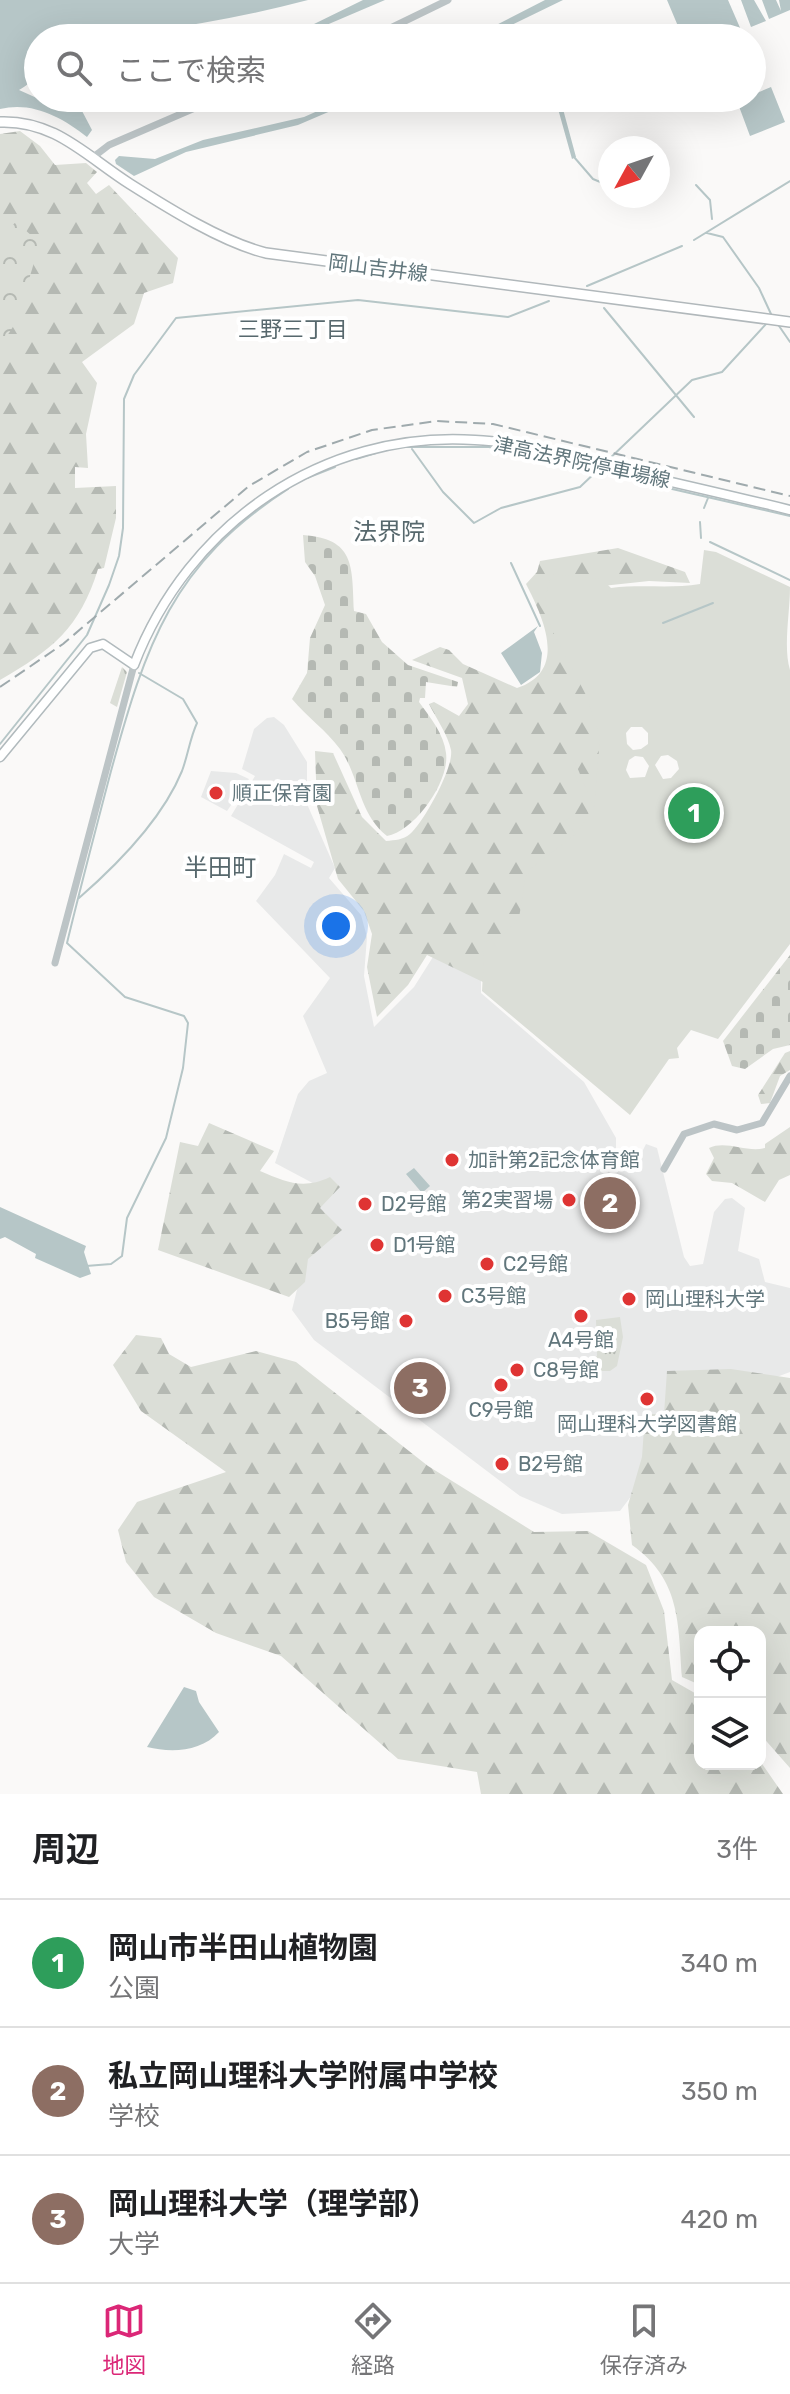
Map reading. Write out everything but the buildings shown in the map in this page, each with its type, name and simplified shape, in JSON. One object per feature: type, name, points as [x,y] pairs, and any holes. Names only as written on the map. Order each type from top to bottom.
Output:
[{"type":"main road","name":"岡山吉井線","points":[[0,122],[40,126],[60,134],[131,184],[238,245],[266,253],[780,320]]},
{"type":"main road","name":"津高法界院停車場線","points":[[134,665],[171,594],[225,528],[275,489],[333,460],[402,442],[460,439],[519,446],[790,510]]},
{"type":"main road","points":[[0,757],[90,648],[103,644],[134,665]]},
{"type":"street","points":[[399,24],[448,0]]},
{"type":"street","points":[[92,158],[109,145],[186,112]]},
{"type":"street","points":[[55,963],[134,665]]},
{"type":"street","points":[[664,1169],[684,1134],[714,1124],[737,1130],[762,1123],[790,1076]]},
{"type":"shaded area","points":[[0,0],[308,0],[197,24],[24,24],[24,86],[19,90],[24,92],[24,107],[0,109]]},
{"type":"shaded area","points":[[363,0],[385,0],[329,24],[314,24]]},
{"type":"shaded area","points":[[545,0],[563,0],[514,24],[498,24]]},
{"type":"shaded area","points":[[667,0],[728,0],[738,24],[677,24]]},
{"type":"shaded area","points":[[741,0],[754,0],[766,21],[750,24]]},
{"type":"shaded area","points":[[762,0],[776,0],[781,11],[779,0],[790,0],[790,10],[769,19]]},
{"type":"shaded area","points":[[771,87],[785,122],[750,136],[741,112],[766,112],[766,89]]},
{"type":"shaded area","points":[[46,112],[83,112],[92,130],[87,137]]},
{"type":"shaded area","points":[[315,112],[328,112],[298,125],[186,152],[134,176],[116,164],[115,160],[119,156],[155,159],[203,140]]},
{"type":"shaded area","points":[[559,112],[564,112],[576,157],[572,159]]},
{"type":"shaded area","points":[[538,626],[534,632],[542,653],[540,672],[521,685],[501,653]]},
{"type":"shaded area","points":[[274,717],[284,725],[307,762],[307,804],[335,868],[329,878],[361,915],[367,937],[364,976],[374,1027],[414,987],[438,949],[481,976],[481,993],[584,1082],[616,1138],[616,1164],[638,1160],[646,1144],[657,1148],[684,1257],[690,1266],[703,1264],[714,1212],[725,1199],[732,1198],[745,1208],[738,1251],[759,1259],[765,1282],[790,1288],[790,1372],[668,1418],[644,1479],[620,1511],[562,1514],[520,1496],[314,1340],[292,1310],[322,1188],[275,1163],[298,1094],[309,1081],[327,1073],[303,1016],[330,978],[256,901],[275,875],[284,854],[311,868],[314,862],[231,816],[255,776],[242,769],[254,729],[267,718]]},
{"type":"shaded area","points":[[211,771],[236,773],[249,779],[227,811],[201,797]]},
{"type":"shaded area","points":[[414,1168],[430,1186],[422,1193],[406,1174]]},
{"type":"shaded area","points":[[0,1207],[86,1246],[84,1252],[91,1274],[80,1278],[35,1258],[36,1254],[5,1237],[0,1239]]},
{"type":"shaded area","points":[[184,1687],[196,1691],[199,1702],[219,1732],[195,1747],[166,1750],[147,1747]]},
{"type":"green space","points":[[20,131],[40,146],[55,165],[86,163],[97,172],[87,183],[96,194],[109,185],[178,258],[173,283],[144,293],[134,324],[82,362],[97,383],[86,434],[88,468],[75,467],[75,488],[116,486],[116,518],[104,568],[98,569],[82,607],[62,635],[35,658],[0,680],[0,134]]},
{"type":"green space","points":[[16,222],[40,243],[16,322],[0,347],[0,236]]},
{"type":"green space","points":[[303,535],[333,542],[347,557],[351,568],[354,611],[366,614],[382,642],[408,665],[458,682],[457,687],[426,682],[425,698],[420,698],[419,702],[442,739],[446,764],[436,790],[419,815],[409,825],[387,836],[370,817],[340,749],[292,699],[307,673],[310,638],[325,605],[315,576],[305,562]]},
{"type":"green space","points":[[618,548],[685,572],[690,583],[649,581],[593,587],[612,787],[487,984],[427,955],[408,985],[377,1017],[367,967],[372,934],[364,911],[338,879],[317,806],[315,751],[333,753],[362,817],[386,841],[407,836],[429,807],[443,782],[451,758],[447,738],[429,704],[434,702],[459,716],[468,704],[462,678],[412,660],[440,647],[449,650],[463,664],[517,688],[533,680],[542,670],[547,657],[547,643],[545,628],[526,584],[537,572],[540,561]]},
{"type":"green space","points":[[704,550],[716,552],[790,587],[787,640],[790,670],[790,944],[718,1039],[691,1030],[677,1048],[679,1058],[669,1059],[630,1115],[482,991],[484,955],[481,949],[484,942],[503,935],[519,918],[525,880],[530,869],[576,834],[565,821],[569,818],[579,830],[589,815],[571,763],[575,762],[594,808],[600,738],[587,697],[551,628],[545,597],[552,574],[602,579],[611,588],[700,584]],"holes":[[[631,727],[642,727],[648,733],[648,744],[641,749],[633,750],[627,744],[626,733]],[[668,755],[677,761],[679,769],[671,778],[663,779],[655,765],[661,756]],[[635,756],[643,757],[649,766],[645,777],[630,778],[626,770],[629,760]]]},
{"type":"green space","points":[[122,667],[127,672],[117,707],[110,703]]},
{"type":"green space","points":[[790,955],[790,1045],[773,1049],[745,1069],[732,1066],[723,1041]]},
{"type":"green space","points":[[790,1051],[790,1070],[780,1076],[770,1103],[761,1104],[758,1095],[785,1053]]},
{"type":"green space","points":[[209,1123],[274,1151],[260,1171],[303,1184],[330,1177],[340,1187],[320,1208],[342,1230],[308,1259],[305,1282],[289,1297],[158,1250],[180,1142],[198,1146]]},
{"type":"green space","points":[[790,1127],[790,1175],[779,1180],[765,1202],[732,1183],[712,1181],[706,1174],[714,1158],[709,1148],[722,1145],[765,1148],[765,1144]]},
{"type":"green space","points":[[620,1317],[623,1337],[617,1366],[610,1371],[592,1371],[592,1358],[597,1356],[596,1320]]},
{"type":"green space","points":[[136,1335],[161,1338],[169,1354],[191,1367],[256,1351],[296,1362],[428,1466],[534,1532],[588,1531],[646,1565],[664,1611],[672,1680],[694,1693],[694,1770],[766,1770],[783,1794],[481,1794],[477,1772],[398,1759],[281,1656],[216,1633],[154,1597],[126,1562],[118,1530],[137,1502],[226,1472],[141,1411],[113,1365]]},
{"type":"green space","points":[[731,1369],[790,1378],[790,1768],[766,1741],[766,1626],[694,1626],[694,1682],[682,1677],[677,1621],[668,1588],[660,1573],[632,1545],[628,1505],[642,1457],[645,1414],[664,1414],[667,1371]]},
{"type":"waterway","points":[[574,157],[598,181]]},
{"type":"waterway","points":[[694,240],[790,181]]},
{"type":"waterway","points":[[696,185],[710,200],[712,219]]},
{"type":"waterway","points":[[707,233],[723,237],[759,288],[771,314]]},
{"type":"waterway","points":[[587,286],[682,246]]},
{"type":"waterway","points":[[0,744],[87,635],[109,585],[119,556],[123,528],[124,399],[134,375],[176,318],[358,300],[508,317],[549,301]]},
{"type":"waterway","points":[[604,308],[694,417]]},
{"type":"waterway","points":[[777,323],[790,342]]},
{"type":"waterway","points":[[605,463],[692,380],[722,372],[766,324]]},
{"type":"waterway","points":[[406,447],[489,447],[790,516]]},
{"type":"waterway","points":[[412,449],[443,492],[474,523],[501,508],[580,487],[600,468]]},
{"type":"waterway","points":[[356,459],[376,453]]},
{"type":"waterway","points":[[307,478],[335,467]]},
{"type":"waterway","points":[[86,1266],[111,1264],[122,1256],[127,1218],[166,1138],[183,1068],[188,1023],[184,1016],[125,997],[67,943],[94,835],[137,684],[169,610],[216,547],[249,517],[288,489]]},
{"type":"waterway","points":[[704,508],[708,498]]},
{"type":"waterway","points":[[700,522],[701,538]]},
{"type":"waterway","points":[[710,542],[790,580]]},
{"type":"waterway","points":[[511,563],[540,626]]},
{"type":"waterway","points":[[663,623],[713,603]]},
{"type":"waterway","points":[[79,898],[123,856],[163,807],[182,771],[197,723],[183,699],[139,673]]},
{"type":"railway","points":[[0,687],[63,644],[249,486],[307,452],[372,430],[437,421],[493,424],[790,496]]},
{"type":"place","name":"順正保育園","points":[[216,793]]},
{"type":"place","name":"岡山市半田山植物園","points":[[694,813]]},
{"type":"place","name":"加計第2記念体育館","points":[[452,1160]]},
{"type":"place","name":"第2実習場","points":[[569,1200]]},
{"type":"place","name":"私立岡山理科大学附属中学校","points":[[610,1203]]},
{"type":"place","name":"D2号館","points":[[365,1204]]},
{"type":"place","name":"D1号館","points":[[377,1245]]},
{"type":"place","name":"C2号館","points":[[487,1264]]},
{"type":"place","name":"C3号館","points":[[445,1296]]},
{"type":"place","name":"岡山理科大学","points":[[629,1299]]},
{"type":"place","name":"A4号館","points":[[581,1316]]},
{"type":"place","name":"B5号館","points":[[406,1321]]},
{"type":"place","name":"C8号館","points":[[517,1370]]},
{"type":"place","name":"C9号館","points":[[501,1385]]},
{"type":"place","name":"岡山理科大学（理学部）","points":[[420,1388]]},
{"type":"place","name":"岡山理科大学図書館","points":[[647,1399]]},
{"type":"place","name":"B2号館","points":[[502,1464]]},
{"type":"district","name":"三野三丁目","points":[[293,329]]},
{"type":"district","name":"法界院","points":[[389,532]]},
{"type":"district","name":"半田町","points":[[220,868]]}]
